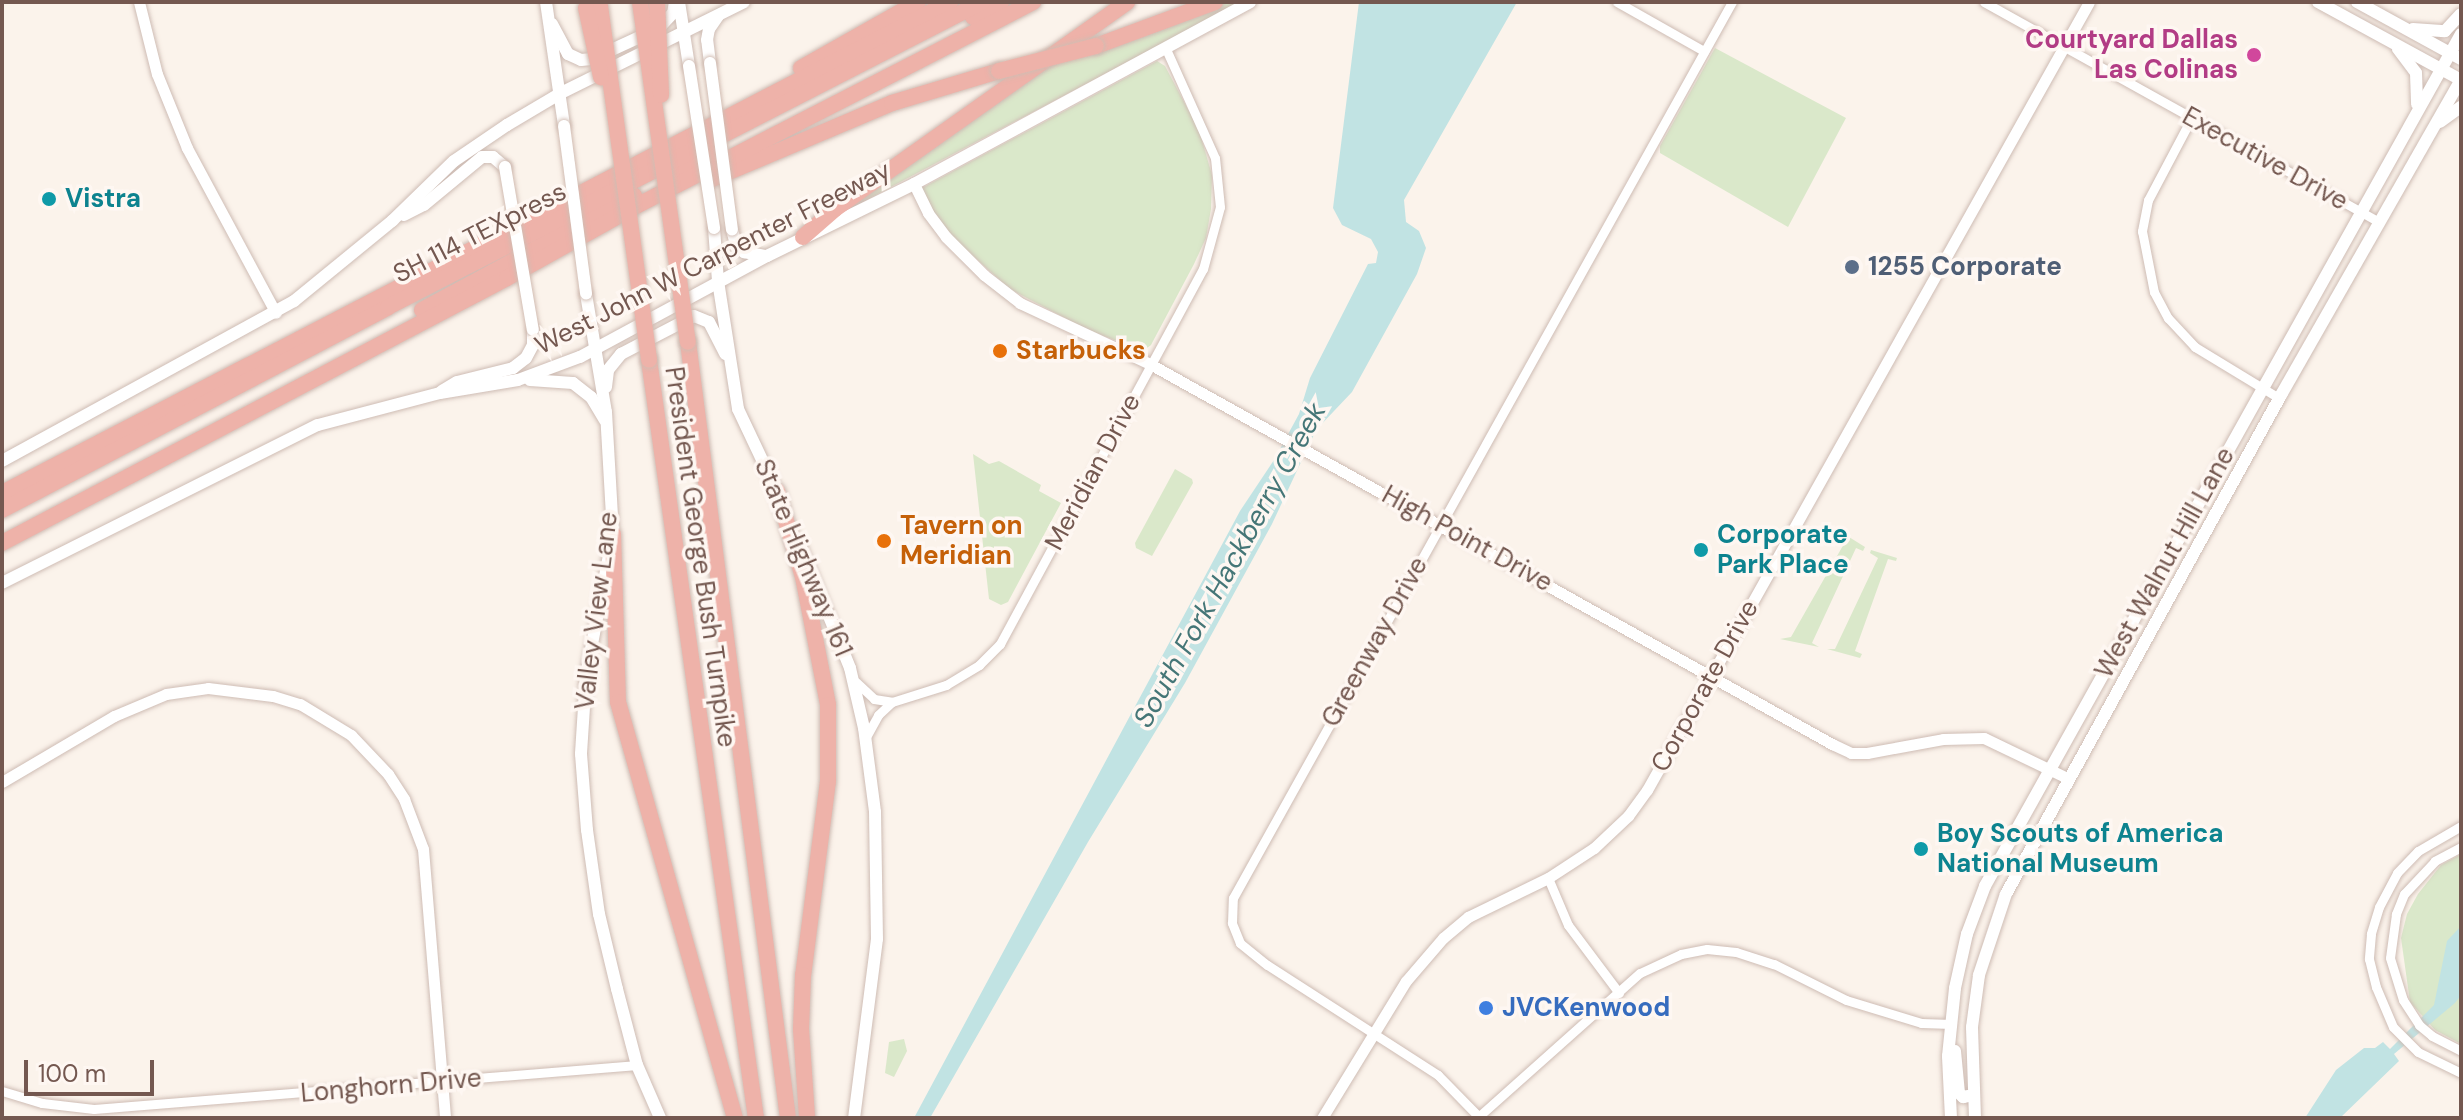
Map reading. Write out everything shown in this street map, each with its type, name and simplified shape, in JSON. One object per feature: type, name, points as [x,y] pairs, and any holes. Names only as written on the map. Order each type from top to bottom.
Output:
[{"type":"highway","name":"President George Bush Turnpike","points":[[640,2],[688,342],[788,1118]]},
{"type":"highway","points":[[657,2],[661,156]]},
{"type":"highway","points":[[738,113],[756,94],[918,2]]},
{"type":"highway","points":[[2,493],[950,2]]},
{"type":"highway","name":"SH 114 TEXpress","points":[[2,509],[982,2]]},
{"type":"highway","name":"SH 114 TEXpress","points":[[306,381],[317,367],[331,359],[1001,2]]},
{"type":"highway","points":[[2,543],[507,278],[642,203],[1033,2]]},
{"type":"highway","points":[[803,237],[835,209],[1127,2]]},
{"type":"highway","points":[[642,203],[731,172],[892,103],[1096,46],[1215,2]]},
{"type":"highway","name":"President George Bush Turnpike","points":[[592,5],[615,119],[756,1118]]},
{"type":"highway","points":[[777,491],[803,577],[828,705],[828,781],[803,975],[801,1029],[807,1118]]},
{"type":"highway","points":[[613,534],[618,702],[735,1118]]},
{"type":"main road","name":"Valley View Lane","points":[[546,2],[552,24],[586,294],[607,418],[613,534],[593,626],[581,754],[599,914],[637,1065],[660,1118]]},
{"type":"main road","points":[[552,24],[568,54],[581,60],[592,59],[659,28],[673,13],[677,2]]},
{"type":"main road","name":"State Highway 161","points":[[677,2],[714,228],[718,281],[738,409],[777,491],[852,677],[865,739],[875,812],[878,900],[854,1118]]},
{"type":"main road","points":[[2,461],[276,313],[311,289],[392,221],[454,161],[561,93],[744,2]]},
{"type":"main road","name":"West John W Carpenter Freeway","points":[[2,583],[318,425],[440,393],[518,380],[595,349],[803,237],[914,184],[1250,2]]},
{"type":"main road","points":[[2318,2],[2461,80]]},
{"type":"main road","points":[[2357,2],[2456,56]]},
{"type":"main road","points":[[719,14],[709,29],[710,63],[732,230],[737,247],[744,252],[767,256]]},
{"type":"main road","points":[[2401,26],[2445,31],[2461,14]]},
{"type":"main road","name":"West Walnut Hill Lane","points":[[1951,1118],[1948,1056],[1960,959],[1975,911],[2000,856],[2362,213],[2417,109],[2441,70],[2456,56],[2461,34]]},
{"type":"main road","points":[[2393,43],[2416,73],[2417,109]]},
{"type":"main road","name":"West Walnut Hill Lane","points":[[1975,1118],[1972,1027],[1986,952],[2006,894],[2067,778],[2279,398],[2461,80]]},
{"type":"main road","points":[[2430,133],[2461,107]]},
{"type":"main road","points":[[392,221],[424,205],[482,157],[493,157],[505,167],[533,345],[526,358],[513,368],[457,382],[440,393]]},
{"type":"main road","points":[[607,418],[606,377],[616,359],[694,316],[709,322],[730,364]]},
{"type":"main road","points":[[518,380],[573,383],[591,397],[607,418]]},
{"type":"main road","points":[[1952,1024],[1959,1093],[1963,1097],[1973,1095]]},
{"type":"street","points":[[139,2],[157,74],[187,148],[276,313]]},
{"type":"street","points":[[1617,2],[1704,51]]},
{"type":"street","name":"Greenway Drive","points":[[1478,1117],[1438,1075],[1278,972],[1240,943],[1230,911],[1233,898],[1439,524],[1732,2]]},
{"type":"street","name":"Executive Drive","points":[[1984,2],[2379,222]]},
{"type":"street","name":"Corporate Drive","points":[[1322,1118],[1406,981],[1443,938],[1468,917],[1548,878],[1594,848],[1628,816],[1647,790],[2089,2]]},
{"type":"street","name":"Meridian Drive","points":[[892,702],[946,685],[979,665],[1000,644],[1208,257],[1220,207],[1215,158],[1166,49]]},
{"type":"street","points":[[2192,117],[2148,200],[2142,231],[2154,292],[2168,318],[2195,347],[2279,398]]},
{"type":"street","name":"High Point Drive","points":[[914,184],[928,213],[946,237],[995,284],[1043,315],[1150,364],[1851,753],[1972,736],[2002,744],[2067,778]]},
{"type":"street","points":[[852,677],[870,697],[892,702]]},
{"type":"street","points":[[2,782],[114,716],[166,694],[208,688],[241,690],[300,704],[351,735],[388,774],[404,799],[423,849],[445,1118]]},
{"type":"street","points":[[865,739],[878,715],[892,702]]},
{"type":"street","points":[[2461,826],[2411,857],[2397,873],[2379,907],[2371,934],[2369,959],[2376,987],[2393,1027],[2418,1052],[2461,1073]]},
{"type":"street","points":[[2461,847],[2418,876],[2404,894],[2396,914],[2390,958],[2396,983],[2410,1012],[2432,1036],[2461,1051]]},
{"type":"street","points":[[1548,878],[1568,925],[1619,993]]},
{"type":"street","points":[[1478,1117],[1640,973],[1681,954],[1707,949],[1736,952],[1774,964],[1821,990],[1885,1013],[1921,1023],[1952,1024]]},
{"type":"street","name":"Longhorn Drive","points":[[2,1091],[42,1103],[94,1109],[637,1065]]},
{"type":"green space","points":[[1228,2],[1241,2],[838,215],[1042,68],[1205,13]]},
{"type":"green space","points":[[1715,48],[1846,118],[1788,227],[1660,153],[1660,146]]},
{"type":"green space","points":[[1157,61],[1165,66],[1199,130],[1212,175],[1211,209],[1206,238],[1194,264],[1151,345],[1143,351],[1086,329],[1010,289],[955,240],[930,208],[922,188]]},
{"type":"green space","points":[[973,454],[989,464],[999,461],[1041,485],[1039,491],[1061,503],[1008,602],[1001,605],[989,599]]},
{"type":"green space","points":[[1175,469],[1192,479],[1193,483],[1152,556],[1136,548],[1135,543]]},
{"type":"green space","points":[[1841,532],[1865,547],[1863,551],[1856,548],[1812,643],[1819,647],[1780,639],[1791,637],[1845,542],[1838,535]]},
{"type":"green space","points":[[1871,550],[1897,558],[1896,561],[1888,559],[1855,651],[1862,654],[1860,658],[1827,649],[1835,649],[1878,558],[1870,553]]},
{"type":"green space","points":[[2461,854],[2461,1044],[2435,1030],[2410,1002],[2401,938],[2407,914],[2418,894],[2441,865]]},
{"type":"green space","points":[[904,1039],[907,1051],[894,1077],[885,1073],[889,1042]]},
{"type":"water","name":"South Fork Hackberry Creek","points":[[1359,2],[1517,2],[1404,200],[1406,222],[1419,231],[1426,248],[1417,274],[1352,392],[1316,430],[1272,524],[1185,683],[1088,842],[930,1118],[914,1118],[1240,511],[1274,460],[1299,414],[1310,378],[1368,264],[1376,263],[1378,252],[1371,239],[1342,225],[1333,208]]},
{"type":"water","points":[[2461,926],[2461,995],[2455,1003],[2394,1054],[2399,1061],[2340,1118],[2305,1118],[2336,1070],[2364,1048],[2375,1048],[2383,1042],[2390,1049],[2434,1005],[2447,941]]},
{"type":"place","name":"Courtyard Dallas Las Colinas","points":[[2254,55]]},
{"type":"place","name":"Vistra","points":[[49,199]]},
{"type":"place","name":"1255 Corporate","points":[[1852,267]]},
{"type":"place","name":"Starbucks","points":[[1000,351]]},
{"type":"place","name":"Tavern on Meridian","points":[[884,541]]},
{"type":"place","name":"Corporate Park Place","points":[[1701,550]]},
{"type":"place","name":"Boy Scouts of America National Museum","points":[[1921,849]]},
{"type":"place","name":"JVCKenwood","points":[[1486,1008]]}]
